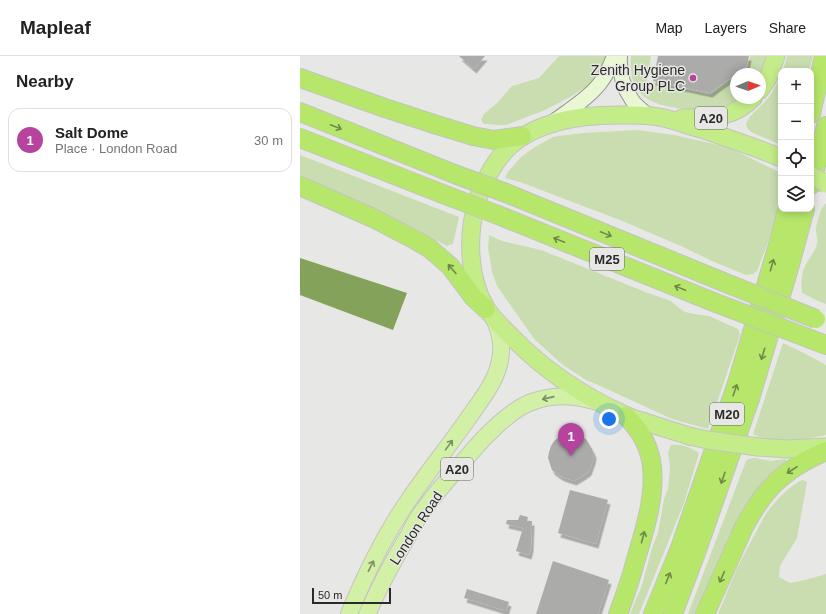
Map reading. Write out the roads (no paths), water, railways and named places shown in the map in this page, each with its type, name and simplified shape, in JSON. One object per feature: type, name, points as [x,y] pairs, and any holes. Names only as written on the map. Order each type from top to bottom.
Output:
[{"type":"highway","points":[[766,81],[776,56]]},
{"type":"highway","points":[[813,104],[824,56]]},
{"type":"highway","points":[[300,78],[422,120],[473,136],[494,140],[522,136],[553,123],[579,117],[603,115],[656,117],[734,140],[778,157]]},
{"type":"highway","name":"A20","points":[[656,117],[720,117],[727,115],[746,104]]},
{"type":"highway","name":"M25","points":[[300,112],[506,193],[821,321]]},
{"type":"highway","points":[[813,176],[826,126]]},
{"type":"highway","points":[[491,315],[476,285],[471,258],[471,225],[474,210],[480,194],[492,170],[503,153],[522,136]]},
{"type":"highway","name":"M25","points":[[300,138],[820,343]]},
{"type":"highway","points":[[813,176],[826,184]]},
{"type":"highway","points":[[300,186],[373,218],[429,248],[450,266],[474,298],[533,358],[570,386],[626,416],[689,436],[708,440],[758,447],[786,449],[826,447]]},
{"type":"highway","name":"M20","points":[[653,614],[680,548],[737,384],[786,212]]},
{"type":"highway","name":"M20","points":[[673,614],[750,399],[804,212]]},
{"type":"highway","points":[[618,614],[626,594],[643,536],[652,488],[651,459],[647,447],[643,436],[626,416]]},
{"type":"highway","points":[[705,614],[744,527],[764,495],[783,476],[804,462],[826,451]]},
{"type":"main road","points":[[553,123],[598,86],[604,78],[614,56]]},
{"type":"main road","points":[[620,56],[620,74],[628,94],[633,101],[656,117]]},
{"type":"main road","name":"London Road","points":[[349,614],[386,535],[408,501],[468,420],[496,376],[501,353],[500,334],[491,315]]},
{"type":"main road","name":"London Road","points":[[368,614],[390,567],[420,515],[479,442],[494,428],[519,408],[538,400],[556,396],[565,396],[580,397],[600,403]]},
{"type":"place","name":"Zenith Hygiene Group PLC","points":[[693,78]]},
{"type":"place","name":"Salt Dome","points":[[571,456]]}]
